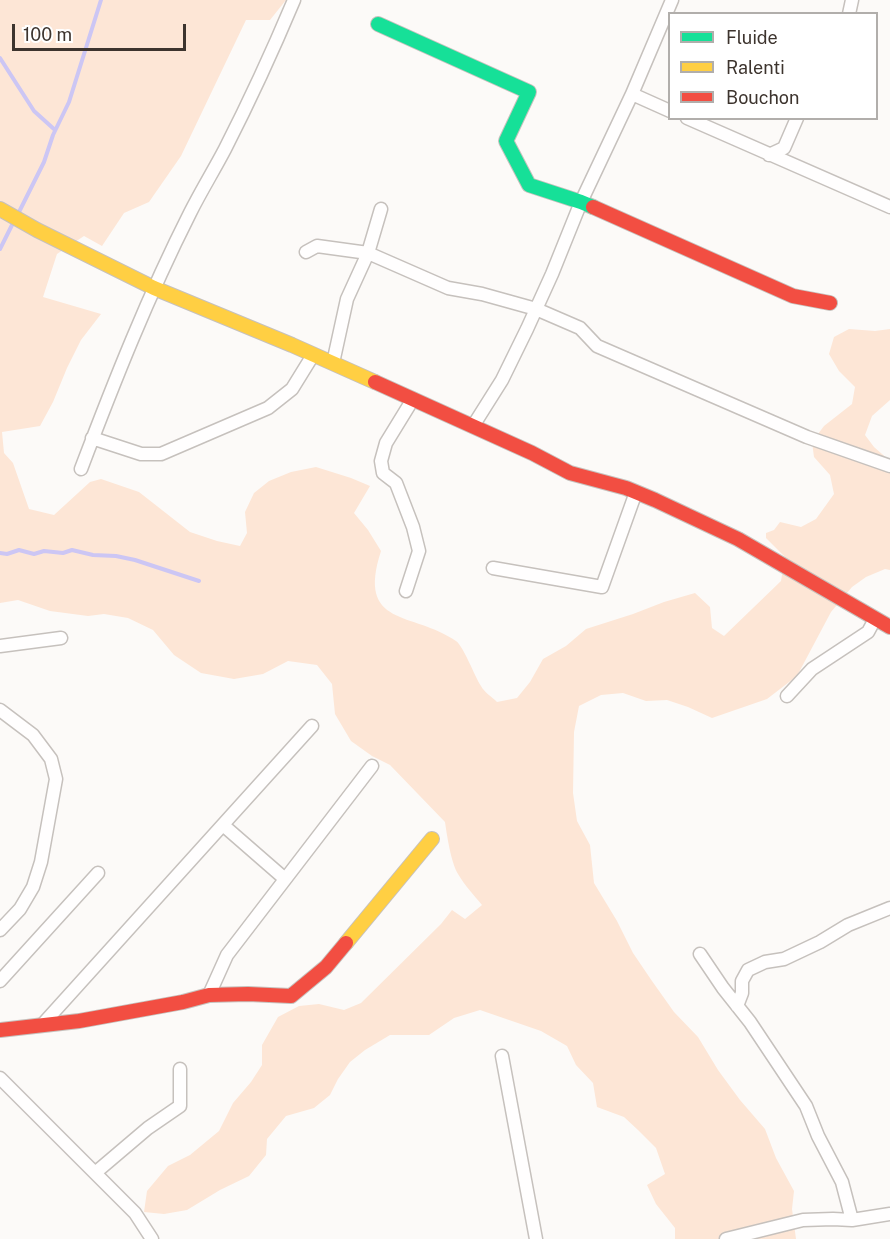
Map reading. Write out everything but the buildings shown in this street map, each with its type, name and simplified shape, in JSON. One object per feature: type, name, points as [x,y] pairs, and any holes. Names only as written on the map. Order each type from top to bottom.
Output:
[{"type":"street","points":[[81,469],[154,288],[190,213],[231,137],[294,0]]},
{"type":"street","points":[[473,426],[502,380],[536,309],[581,202],[632,94],[672,0]]},
{"type":"street","points":[[378,24],[529,92],[506,141],[529,185],[581,202],[793,296],[830,303]]},
{"type":"street","points":[[632,94],[668,111]]},
{"type":"street","points":[[691,120],[890,207]]},
{"type":"street","points":[[769,155],[784,148],[796,120]]},
{"type":"street","points":[[333,363],[347,299],[368,253],[381,209]]},
{"type":"street","points":[[0,210],[154,288],[333,363],[532,453],[570,473],[626,488],[738,539],[890,627]]},
{"type":"street","points":[[306,252],[317,246],[368,253],[448,288],[482,294],[536,309],[580,328],[597,346],[807,436],[890,466]]},
{"type":"street","points":[[92,438],[141,454],[161,454],[268,408],[292,389],[313,355]]},
{"type":"street","points":[[406,591],[419,551],[413,527],[396,483],[383,473],[381,461],[386,443],[413,399]]},
{"type":"street","points":[[493,568],[602,587],[636,492]]},
{"type":"street","points":[[787,696],[812,669],[868,632],[875,619]]},
{"type":"street","points":[[0,646],[61,638]]},
{"type":"street","points":[[0,710],[33,735],[51,759],[56,779],[41,862],[33,887],[20,909],[0,930]]},
{"type":"street","points":[[42,1025],[312,726]]},
{"type":"street","points":[[209,995],[227,955],[372,766]]},
{"type":"street","points":[[223,825],[285,879]]},
{"type":"street","points":[[0,1030],[79,1021],[209,995],[291,996],[326,967],[432,839]]},
{"type":"street","points":[[0,981],[98,873]]},
{"type":"street","points":[[737,1006],[742,993],[742,981],[748,970],[765,962],[783,959],[820,942],[848,925],[890,908]]},
{"type":"street","points":[[700,954],[750,1022],[806,1106],[818,1136],[842,1182],[852,1220]]},
{"type":"street","points":[[502,1056],[536,1239]]},
{"type":"street","points":[[95,1173],[148,1128],[180,1106],[180,1069]]},
{"type":"street","points":[[0,1078],[135,1213],[152,1239]]},
{"type":"street","points":[[726,1239],[803,1220],[852,1220],[890,1214]]},
{"type":"shaded area","points":[[0,0],[286,0],[270,20],[246,20],[181,156],[149,202],[124,213],[102,246],[84,236],[57,254],[43,297],[101,314],[81,340],[40,426],[2,432],[4,453],[13,463],[29,509],[54,515],[90,482],[101,479],[139,492],[190,532],[240,546],[247,533],[245,512],[254,493],[269,481],[291,472],[316,467],[351,478],[370,486],[354,513],[381,551],[375,576],[376,593],[382,605],[393,614],[456,641],[482,688],[497,702],[517,698],[530,682],[543,659],[566,646],[586,629],[664,602],[695,593],[710,607],[712,628],[724,636],[781,581],[785,557],[766,538],[766,533],[774,530],[780,522],[801,527],[816,519],[834,494],[830,475],[814,457],[812,442],[824,426],[852,404],[855,387],[839,371],[829,354],[834,337],[849,329],[875,331],[890,329],[890,400],[872,416],[865,435],[874,447],[890,461],[890,570],[885,569],[866,577],[852,587],[831,612],[797,676],[767,699],[712,718],[667,700],[646,701],[623,693],[601,695],[579,706],[574,732],[573,793],[577,821],[590,845],[594,883],[633,953],[652,981],[674,1012],[698,1037],[718,1070],[765,1129],[776,1158],[794,1191],[792,1209],[796,1239],[675,1239],[675,1228],[656,1204],[647,1185],[665,1174],[656,1148],[624,1117],[597,1107],[593,1083],[576,1065],[567,1046],[541,1031],[480,1010],[454,1018],[429,1035],[390,1035],[365,1050],[350,1062],[330,1095],[314,1108],[286,1116],[267,1139],[266,1155],[249,1176],[187,1210],[164,1214],[144,1212],[147,1191],[168,1166],[190,1155],[219,1131],[233,1103],[262,1065],[262,1045],[278,1017],[299,1006],[319,1004],[344,1010],[361,1003],[441,924],[452,910],[465,919],[482,905],[458,874],[445,822],[390,765],[351,741],[335,714],[332,684],[317,665],[288,661],[263,674],[234,679],[201,673],[174,655],[153,630],[128,618],[104,614],[88,616],[50,611],[18,600],[0,603]]},
{"type":"waterway","points":[[18,214],[44,162],[53,135],[69,102],[101,0]]},
{"type":"waterway","points":[[0,58],[34,111],[55,130]]},
{"type":"waterway","points":[[0,249],[13,223]]},
{"type":"waterway","points":[[0,553],[7,554],[19,550],[34,554],[44,551],[63,553],[72,550],[93,555],[116,556],[199,581]]},
{"type":"traffic: fast","points":[[378,24],[529,92],[506,141],[529,185],[593,207]]},
{"type":"traffic: slow","points":[[0,209],[154,288],[375,382]]},
{"type":"traffic: slow","points":[[346,943],[432,839]]},
{"type":"traffic: jam","points":[[593,207],[793,296],[830,303]]},
{"type":"traffic: jam","points":[[375,382],[532,453],[570,473],[626,488],[738,539],[890,627]]},
{"type":"traffic: jam","points":[[0,1030],[79,1021],[209,995],[291,996],[326,967],[346,943]]}]
